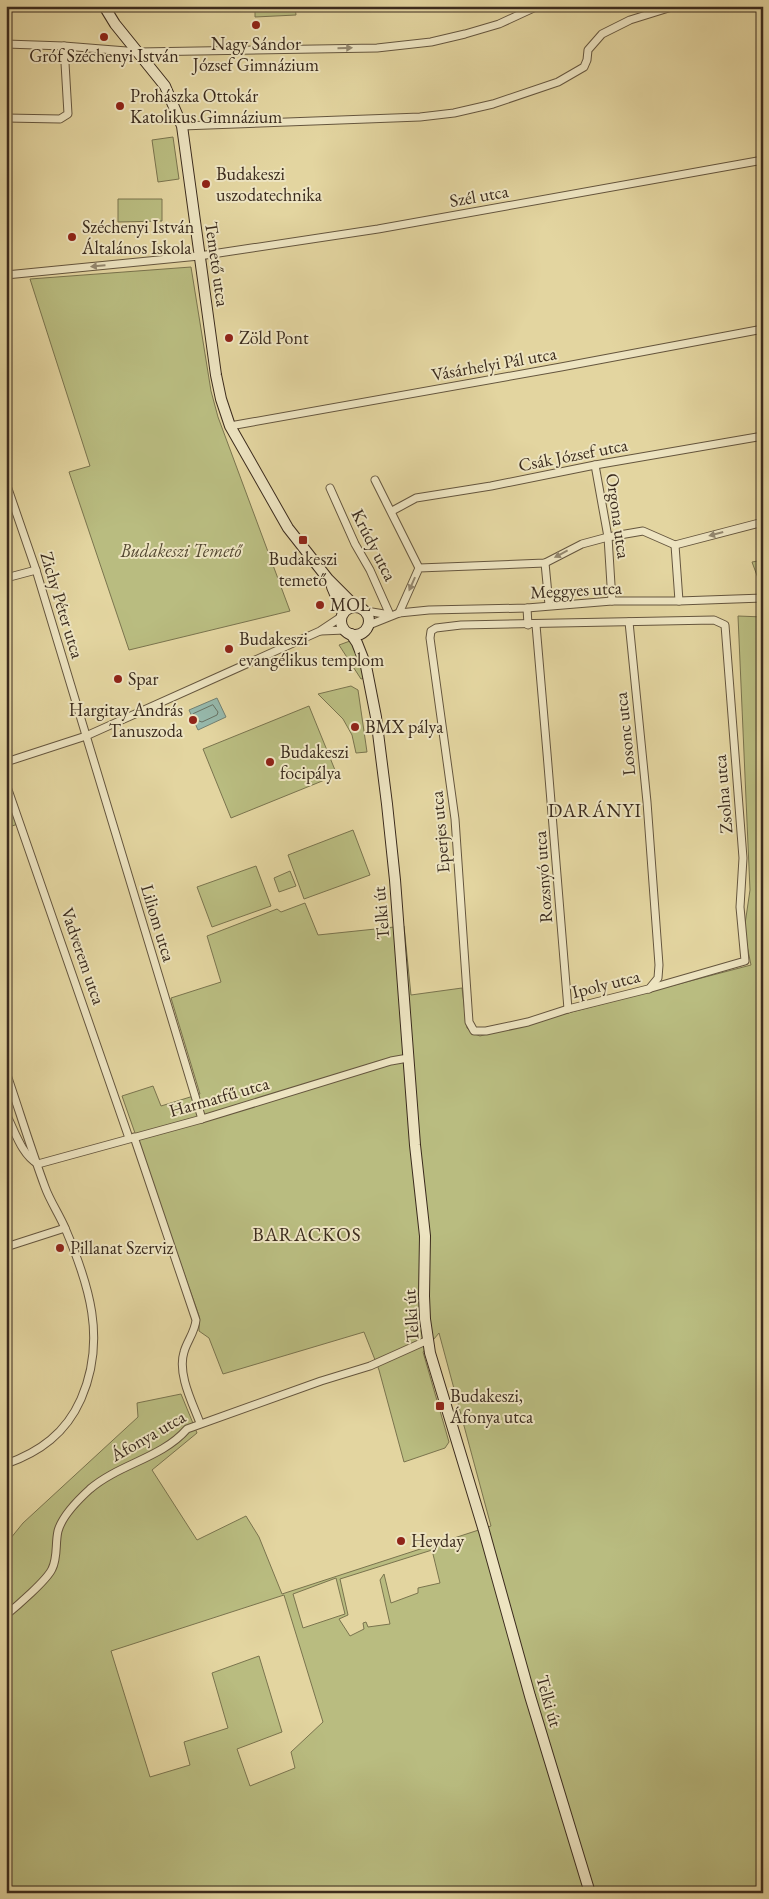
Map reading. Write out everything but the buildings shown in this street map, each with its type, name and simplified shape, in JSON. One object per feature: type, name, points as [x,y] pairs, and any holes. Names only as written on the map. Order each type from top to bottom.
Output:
[{"type":"main road","name":"Temető utca","points":[[104,6],[114,24],[139,52],[165,86],[182,126],[216,375],[221,399],[230,426],[288,528],[328,579],[356,606]]},
{"type":"main road","name":"Temető utca","points":[[328,579],[342,615]]},
{"type":"main road","points":[[356,606],[366,611],[369,617],[366,666],[357,643],[341,624],[342,615],[349,607],[356,606]]},
{"type":"main road","points":[[348,632],[358,635],[367,628]]},
{"type":"main road","name":"Telki út","points":[[366,666],[376,717],[395,880],[415,1145],[425,1236],[424,1296],[428,1340],[435,1370],[484,1531],[530,1696],[590,1893]]},
{"type":"street","points":[[6,44],[139,52],[377,48],[431,42],[499,24],[538,6]]},
{"type":"street","points":[[182,126],[420,117],[454,113],[493,104],[558,82],[584,67],[588,60],[588,50],[602,34],[630,20],[675,6]]},
{"type":"street","points":[[6,118],[60,118],[68,114],[64,46]]},
{"type":"street","name":"Szél utca","points":[[6,275],[199,256],[378,229],[763,160]]},
{"type":"street","name":"Vásárhelyi Pál utca","points":[[230,426],[561,367],[763,328]]},
{"type":"street","name":"Csák József utca","points":[[392,511],[416,498],[763,436]]},
{"type":"street","name":"Orgona utca","points":[[596,465],[608,537],[612,601]]},
{"type":"street","points":[[375,480],[419,568],[399,613]]},
{"type":"street","name":"Zichy Péter utca","points":[[6,483],[36,570],[86,736]]},
{"type":"street","name":"Krúdy utca","points":[[330,488],[390,615]]},
{"type":"street","points":[[419,568],[545,564],[582,544],[608,537],[643,531],[674,545],[763,522]]},
{"type":"street","points":[[674,545],[679,602]]},
{"type":"street","points":[[545,564],[549,605]]},
{"type":"street","points":[[6,578],[36,570]]},
{"type":"street","name":"Meggyes utca","points":[[367,628],[390,615],[399,613],[528,608],[612,601],[679,602],[763,598]]},
{"type":"street","name":"Rozsnyó utca","points":[[528,608],[532,625],[552,809],[568,1008]]},
{"type":"street","name":"Meggyes utca","points":[[366,611],[390,615]]},
{"type":"street","points":[[6,762],[86,736],[320,631],[342,615]]},
{"type":"street","name":"Zsolna utca","points":[[630,622],[714,620],[725,625],[743,858],[740,907],[745,961]]},
{"type":"street","points":[[532,625],[630,622]]},
{"type":"street","name":"Losonc utca","points":[[630,622],[647,802],[659,965],[658,978],[648,989]]},
{"type":"street","name":"Eperjes utca","points":[[474,1031],[469,1022],[456,819],[430,638],[431,631],[436,628],[461,625],[532,625]]},
{"type":"street","points":[[320,631],[348,632]]},
{"type":"street","name":"Liliom utca","points":[[86,736],[202,1119]]},
{"type":"street","name":"Vadverem utca","points":[[6,784],[196,1320],[196,1326],[182,1360],[188,1391],[200,1423]]},
{"type":"street","name":"Ipoly utca","points":[[474,1031],[486,1031],[528,1022],[568,1008],[648,989],[745,961]]},
{"type":"street","name":"Harmatfű utca","points":[[38,1164],[202,1119],[391,1061],[408,1058]]},
{"type":"street","points":[[6,1072],[46,1188],[77,1261],[93,1317],[95,1345],[88,1384],[78,1406],[64,1428],[46,1445],[6,1464]]},
{"type":"street","points":[[6,1114],[24,1151],[31,1160],[38,1164]]},
{"type":"street","points":[[6,1247],[64,1228]]},
{"type":"street","name":"Áfonya utca","points":[[6,1615],[52,1570],[56,1554],[58,1531],[66,1515],[90,1489],[108,1476],[178,1440],[187,1428],[370,1366],[428,1340]]},
{"type":"green space","points":[[255,6],[295,6],[296,15],[255,17]]},
{"type":"green space","points":[[173,137],[179,179],[158,182],[152,140]]},
{"type":"green space","points":[[118,199],[162,199],[162,221],[118,222]]},
{"type":"green space","name":"Budakeszi Temető","points":[[191,267],[211,391],[218,417],[290,611],[129,650],[69,472],[90,466],[30,279]]},
{"type":"green space","points":[[763,560],[763,589],[762,589],[752,562]]},
{"type":"green space","points":[[738,616],[763,617],[763,1893],[6,1893],[6,1544],[23,1523],[138,1417],[137,1403],[181,1394],[197,1433],[152,1470],[197,1540],[246,1516],[259,1537],[282,1594],[491,1526],[439,1333],[423,1352],[449,1442],[445,1448],[404,1462],[379,1370],[364,1332],[223,1374],[209,1338],[199,1331],[199,1316],[122,1096],[153,1086],[161,1106],[200,1094],[171,998],[221,982],[207,936],[277,909],[281,912],[305,903],[318,935],[404,926],[411,995],[462,988],[467,1028],[472,1033],[480,1036],[751,965],[744,931],[750,890]],"holes":[[[432,1550],[440,1583],[418,1588],[418,1593],[391,1603],[384,1574],[380,1580],[390,1624],[368,1627],[366,1622],[363,1623],[364,1629],[350,1636],[339,1619],[348,1615],[340,1579]],[[336,1578],[345,1614],[303,1628],[293,1594]],[[284,1595],[323,1722],[291,1752],[295,1768],[250,1786],[237,1749],[282,1732],[259,1656],[212,1673],[228,1728],[184,1742],[190,1765],[150,1777],[111,1651]]]},
{"type":"green space","points":[[350,641],[357,652],[365,678],[361,679],[339,645]]},
{"type":"green space","name":"BMX pálya","points":[[351,686],[358,690],[367,752],[356,753],[352,735],[343,719],[318,694]]},
{"type":"green space","name":"Budakeszi focipálya","points":[[309,706],[337,775],[231,818],[203,749]]},
{"type":"green space","points":[[6,792],[18,824],[6,828]]},
{"type":"green space","points":[[353,830],[370,875],[304,899],[288,855]]},
{"type":"green space","points":[[256,866],[271,906],[212,927],[197,887]]},
{"type":"green space","points":[[290,871],[296,886],[279,892],[274,878]]},
{"type":"water","points":[[217,698],[226,717],[198,730],[189,710]]},
{"type":"waterway","points":[[763,753],[758,823],[763,881]]},
{"type":"place","name":"Nagy Sándor József Gimnázium","points":[[256,25]]},
{"type":"place","name":"Gróf Széchenyi István","points":[[104,37]]},
{"type":"place","name":"Prohászka Ottokár Katolikus Gimnázium","points":[[120,106]]},
{"type":"place","name":"Budakeszi uszodatechnika","points":[[206,184]]},
{"type":"place","name":"Széchenyi István Általános Iskola","points":[[72,237]]},
{"type":"place","name":"Zöld Pont","points":[[229,338]]},
{"type":"place","name":"Budakeszi temető","points":[[303,540]]},
{"type":"place","name":"MOL","points":[[320,605]]},
{"type":"place","name":"Budakeszi evangélikus templom","points":[[229,649]]},
{"type":"place","name":"Spar","points":[[118,679]]},
{"type":"place","name":"Hargitay András Tanuszoda","points":[[193,720]]},
{"type":"place","name":"BMX pálya","points":[[355,727]]},
{"type":"place","name":"Budakeszi focipálya","points":[[270,762]]},
{"type":"place","name":"Pillanat Szerviz","points":[[60,1248]]},
{"type":"place","name":"Budakeszi, Áfonya utca","points":[[440,1406]]},
{"type":"place","name":"Heyday","points":[[401,1541]]},
{"type":"district","name":"DARÁNYI","points":[[595,810]]},
{"type":"district","name":"BARACKOS","points":[[307,1234]]}]
